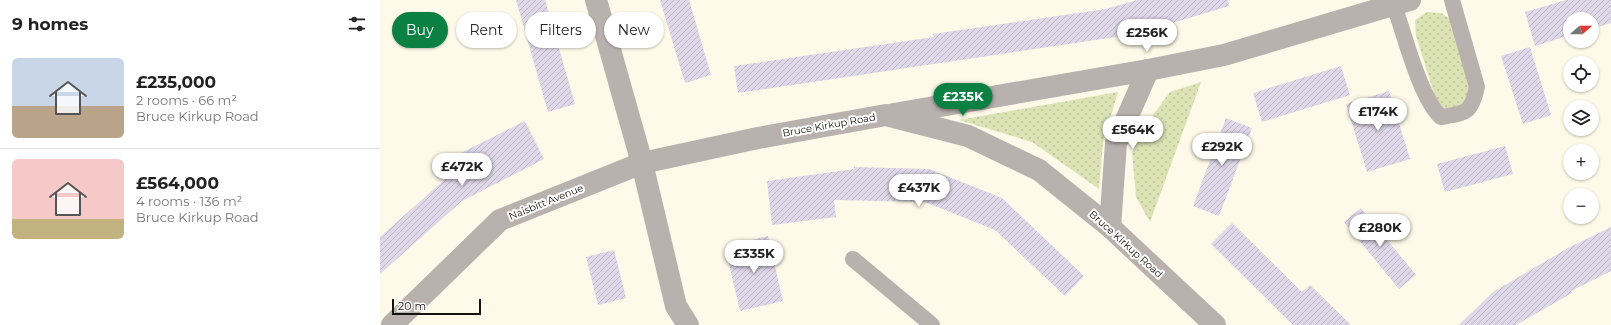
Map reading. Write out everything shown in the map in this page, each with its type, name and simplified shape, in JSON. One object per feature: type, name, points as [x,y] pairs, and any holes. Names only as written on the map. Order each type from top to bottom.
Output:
[{"type":"street","points":[[596,0],[642,163],[676,306],[688,325]]},
{"type":"street","points":[[886,115],[1148,70],[1224,55],[1402,2]]},
{"type":"street","points":[[1110,227],[1116,143],[1148,70]]},
{"type":"street","name":"Bruce Kirkup Road","points":[[642,163],[758,138],[886,115],[968,136],[1039,170],[1110,227],[1211,324]]},
{"type":"street","name":"Naisbitt Avenue","points":[[392,325],[500,220],[642,163]]},
{"type":"lane","points":[[1402,2],[1422,86],[1433,110],[1441,117],[1464,113],[1474,102],[1477,88],[1452,0]]},
{"type":"lane","points":[[853,259],[932,325]]},
{"type":"green space","points":[[1427,12],[1441,13],[1452,20],[1470,90],[1467,104],[1447,110],[1438,106],[1416,36],[1415,20]]},
{"type":"green space","points":[[1201,82],[1150,222],[1136,197],[1132,152],[1142,130],[1170,92]]},
{"type":"green space","points":[[1118,92],[1103,142],[1099,189],[1032,142],[959,120]]},
{"type":"building","points":[[516,0],[545,0],[548,12],[525,12],[525,32]]},
{"type":"building","points":[[660,0],[689,0],[711,75],[685,83]]},
{"type":"building","points":[[1137,0],[1228,0],[1229,6],[1136,34],[738,93],[734,66],[934,37],[933,34],[1106,9]]},
{"type":"building","points":[[1566,0],[1611,0],[1611,23],[1599,27],[1599,12],[1563,12],[1563,37],[1535,46],[1525,12]]},
{"type":"building","points":[[1530,47],[1551,115],[1523,124],[1501,56]]},
{"type":"building","points":[[530,48],[559,48],[575,104],[548,112]]},
{"type":"building","points":[[1341,66],[1350,95],[1262,122],[1253,93]]},
{"type":"building","points":[[1389,91],[1410,159],[1367,172],[1346,104]]},
{"type":"building","points":[[1226,118],[1252,128],[1219,216],[1193,206]]},
{"type":"building","points":[[525,121],[544,159],[462,201],[380,274],[380,237],[453,172],[447,160]]},
{"type":"building","points":[[1505,146],[1513,174],[1445,192],[1437,164]]},
{"type":"building","points":[[854,167],[929,169],[1002,198],[1084,276],[1065,296],[995,230],[925,202],[834,200],[836,217],[772,225],[767,181],[854,169]]},
{"type":"building","points":[[1361,208],[1416,275],[1399,289],[1344,222]]},
{"type":"building","points":[[1232,223],[1302,292],[1310,285],[1351,325],[1293,325],[1211,244]]},
{"type":"building","points":[[1611,227],[1611,271],[1571,291],[1572,293],[1516,325],[1459,325],[1493,292],[1568,248]]},
{"type":"building","points":[[768,236],[783,301],[740,311],[725,247]]},
{"type":"building","points":[[614,250],[626,298],[598,305],[586,257]]}]
